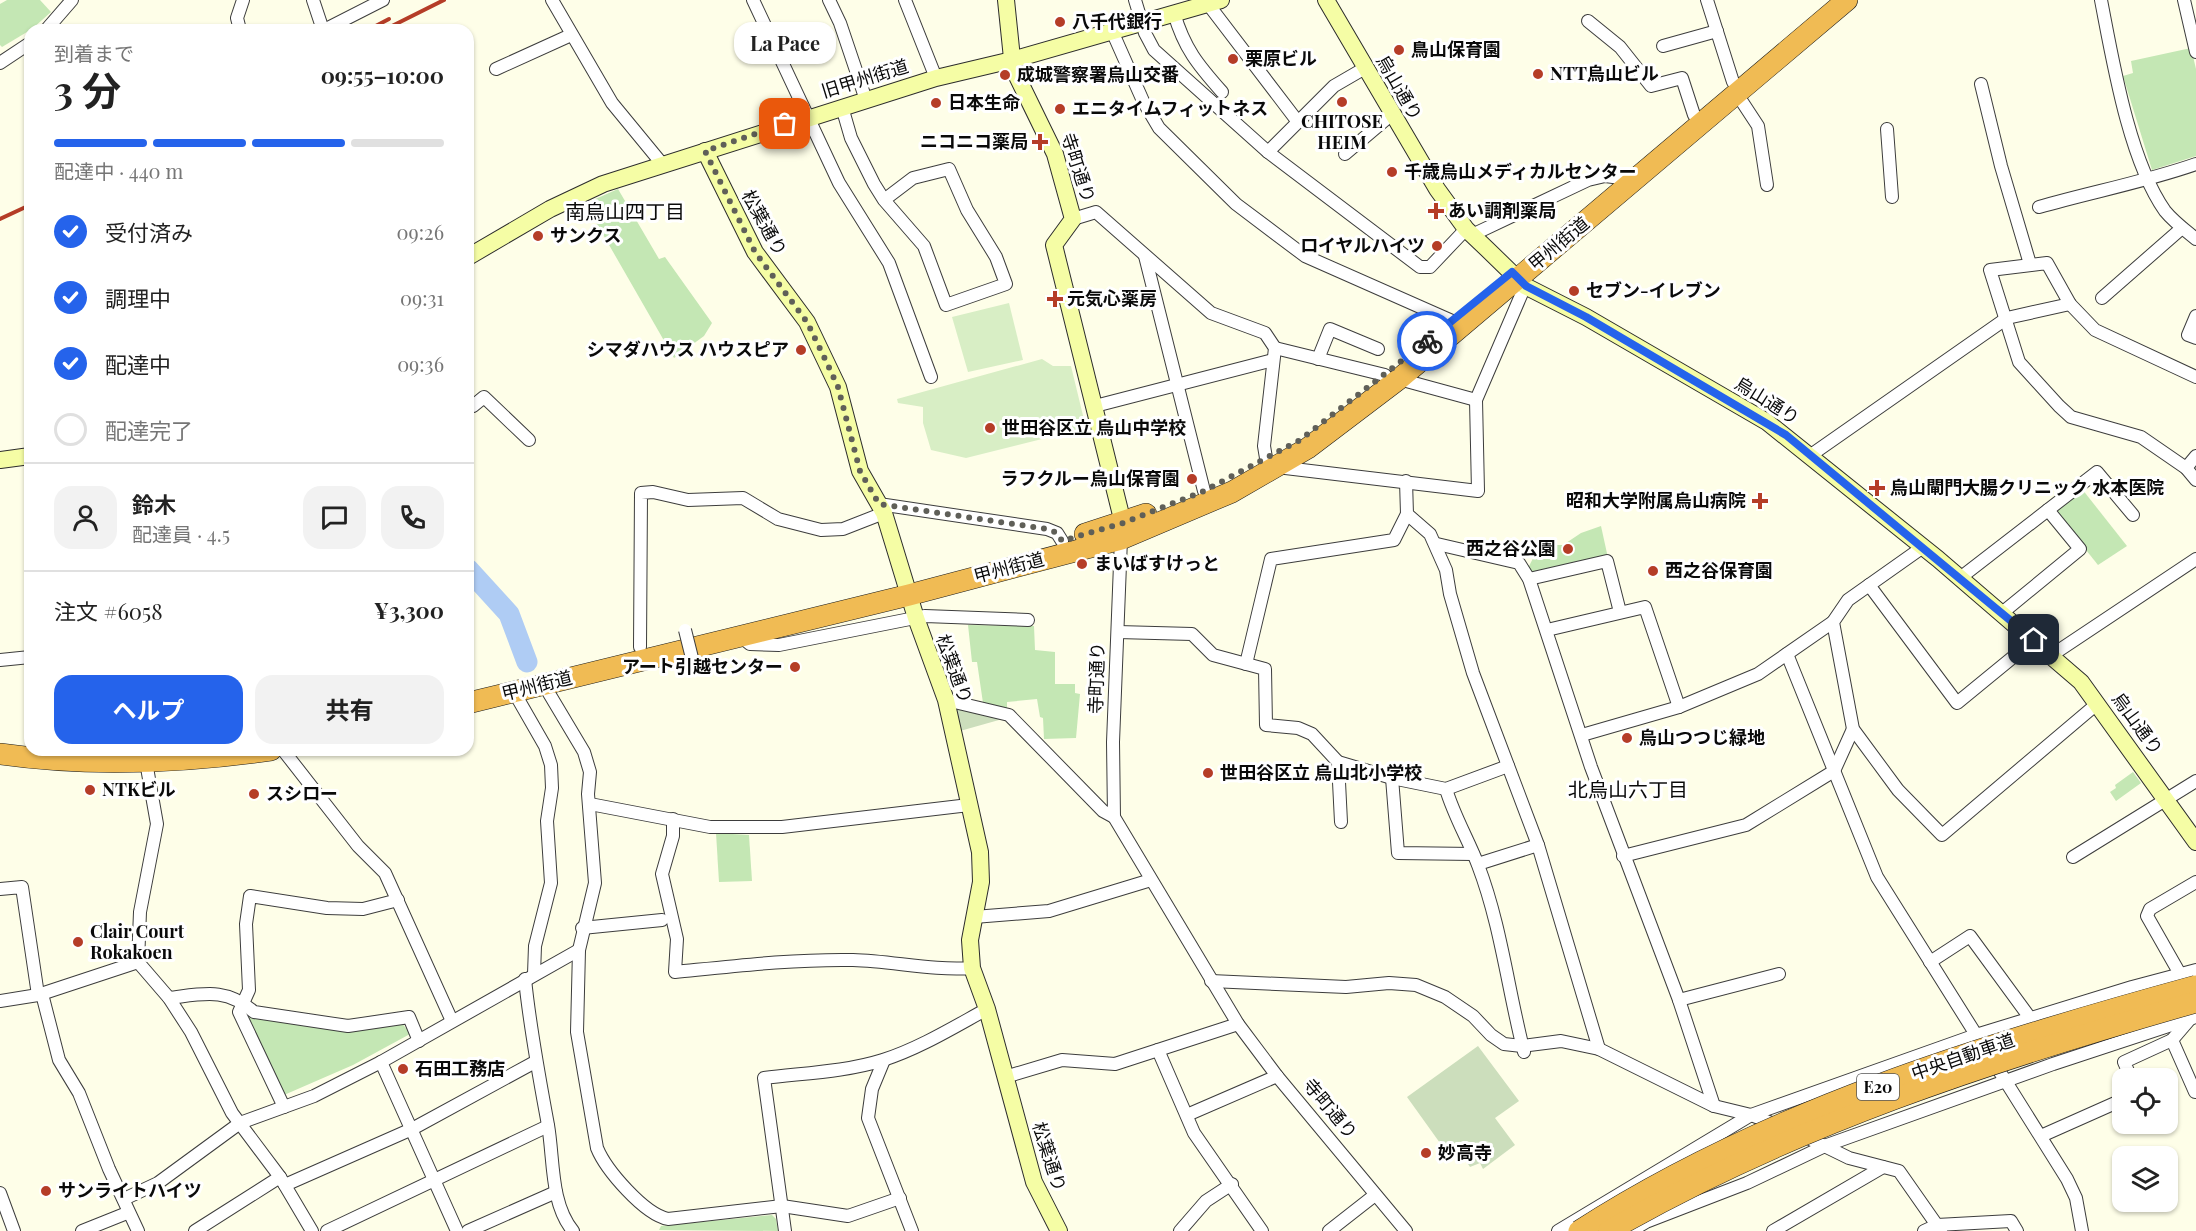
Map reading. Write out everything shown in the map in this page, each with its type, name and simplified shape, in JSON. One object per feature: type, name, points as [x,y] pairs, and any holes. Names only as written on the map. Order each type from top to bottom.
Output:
[{"type":"highway","name":"甲州街道","points":[[474,702],[740,636],[1122,531],[1232,492],[1300,440],[1392,377],[1519,279],[1735,88],[1829,0]]},
{"type":"highway","name":"甲州街道","points":[[1392,377],[1452,321],[1519,279],[1621,178],[1694,115],[1735,88],[1847,0]]},
{"type":"highway","name":"甲州街道","points":[[474,690],[640,647],[907,589],[1062,541],[1122,531],[1204,491],[1271,463]]},
{"type":"highway","points":[[0,742],[24,745]]},
{"type":"highway","points":[[0,754],[48,760],[144,756],[201,760],[229,756]]},
{"type":"highway","name":"中央自動車道","points":[[1579,1231],[1650,1189],[1712,1157],[1840,1101],[1974,1052],[2188,980]]},
{"type":"highway","name":"中央自動車道","points":[[1609,1231],[1721,1171],[1841,1118],[1980,1068],[2191,1014]]},
{"type":"street","points":[[51,24],[72,0]]},
{"type":"street","points":[[238,24],[237,18],[243,0]]},
{"type":"street","points":[[313,0],[321,24]]},
{"type":"street","points":[[335,24],[383,0]]},
{"type":"street","points":[[552,0],[612,103],[663,165]]},
{"type":"street","points":[[753,0],[839,183],[889,263],[931,377]]},
{"type":"street","points":[[829,0],[840,23],[866,100]]},
{"type":"street","points":[[905,0],[936,78]]},
{"type":"street","name":"寺町通り","points":[[1006,0],[1013,68],[1055,154],[1073,219],[1054,244],[1095,406],[1122,531],[1114,817],[1210,981],[1238,1024],[1277,1076],[1406,1231]]},
{"type":"street","points":[[1135,0],[1154,50],[1268,152],[1420,267],[1430,267],[1469,232],[1588,180],[1605,176],[1621,178]]},
{"type":"street","name":"烏山通り","points":[[1326,0],[1391,115],[1437,189],[1469,232],[1519,279],[1767,422],[1811,455],[2002,613],[2081,682],[2196,842]]},
{"type":"street","points":[[1707,0],[1735,88],[1758,126],[1767,185]]},
{"type":"street","points":[[2101,0],[2130,130],[2148,179],[2165,210],[2196,239]]},
{"type":"street","points":[[2184,0],[2196,52]]},
{"type":"street","points":[[1215,2],[1298,122]]},
{"type":"street","name":"旧甲州街道","points":[[474,254],[573,197],[663,165],[806,117],[936,78],[1012,60],[1215,2]]},
{"type":"street","points":[[1174,13],[1182,40],[1197,64],[1222,92]]},
{"type":"street","points":[[1588,21],[1620,47],[1650,87],[1682,78],[1694,115]]},
{"type":"street","points":[[1663,46],[1717,31]]},
{"type":"street","points":[[1112,32],[1143,101],[1159,128],[1236,204],[1305,256],[1452,321]]},
{"type":"street","points":[[496,69],[571,35]]},
{"type":"street","points":[[0,63],[24,47]]},
{"type":"street","points":[[1268,152],[1334,86],[1365,68]]},
{"type":"street","points":[[1981,84],[2003,174],[2030,264]]},
{"type":"street","points":[[842,107],[852,138],[884,200],[924,246],[946,304],[1006,284],[996,257],[967,210],[949,169],[913,178],[884,200]]},
{"type":"street","points":[[1345,154],[1391,115]]},
{"type":"street","points":[[1887,129],[1892,197]]},
{"type":"street","name":"松葉通り","points":[[705,151],[755,252],[807,322],[838,387],[860,471],[881,508],[916,618],[946,700],[980,852],[981,882],[970,940],[972,968],[987,1009],[1034,1182],[1059,1231]]},
{"type":"street","points":[[2038,207],[2148,179],[2196,164]]},
{"type":"street","points":[[1073,219],[1096,212],[1211,313],[1265,333],[1274,354],[1264,446],[1271,463],[1478,491],[1476,400],[1519,279]]},
{"type":"street","points":[[2102,298],[2182,228]]},
{"type":"street","points":[[1145,255],[1204,491]]},
{"type":"street","points":[[2196,377],[2095,330],[2070,304],[2047,262],[1990,270],[2019,362],[2072,417],[2140,437],[2186,468],[2196,480]]},
{"type":"street","points":[[1811,455],[2007,318],[2070,304]]},
{"type":"street","points":[[2196,316],[2188,335],[2196,338]]},
{"type":"street","points":[[1318,359],[1330,329],[1378,349]]},
{"type":"street","points":[[1095,406],[1177,385],[1274,354],[1318,359],[1476,400]]},
{"type":"street","points":[[474,404],[484,397],[529,440]]},
{"type":"street","points":[[2186,468],[2196,456]]},
{"type":"street","points":[[0,460],[24,457]]},
{"type":"street","points":[[1960,578],[2097,472],[2133,515]]},
{"type":"street","points":[[1246,664],[1271,559],[1394,540],[1407,514],[1406,481]]},
{"type":"street","points":[[640,647],[641,493],[653,492],[688,500],[742,498],[778,519],[821,530],[843,529],[881,508],[1047,529],[1057,533],[1062,541]]},
{"type":"street","points":[[2002,613],[2080,549],[2048,510]]},
{"type":"street","points":[[1407,514],[1430,534],[1437,544],[1473,674],[1538,845],[1599,1049]]},
{"type":"street","points":[[1437,544],[1519,563],[1529,579],[1623,856],[1679,1000],[1714,1106]]},
{"type":"street","points":[[1582,735],[1679,707],[1758,674],[1833,622],[1848,600],[1923,548]]},
{"type":"street","points":[[2052,655],[2196,559]]},
{"type":"street","points":[[1529,579],[1607,561],[1620,612]]},
{"type":"street","points":[[1869,585],[1957,703],[2034,640]]},
{"type":"street","points":[[1546,630],[1645,607],[1679,707]]},
{"type":"street","points":[[740,636],[750,644],[779,645],[865,630],[916,618],[948,616],[1028,620]]},
{"type":"street","points":[[1833,622],[1853,729],[1898,790],[1942,834],[2098,703]]},
{"type":"street","points":[[685,630],[692,658]]},
{"type":"street","points":[[1118,632],[1192,634],[1213,655],[1265,669],[1266,725],[1298,728],[1312,734],[1338,762],[1392,778],[1446,789],[1508,766]]},
{"type":"street","points":[[1787,654],[1877,877],[2041,1136],[2076,1198],[2082,1231]]},
{"type":"street","points":[[0,660],[24,658]]},
{"type":"street","points":[[544,685],[584,752],[590,772],[595,883],[582,928],[579,950],[577,1032],[597,1148],[612,1173],[652,1213],[668,1219],[782,1206],[848,1216],[900,1198]]},
{"type":"street","points":[[514,692],[545,747],[551,765],[552,788],[547,821],[551,883],[529,977],[535,1062],[548,1126],[556,1192],[563,1213],[573,1231]]},
{"type":"street","points":[[946,700],[1009,715],[1103,811],[1114,817]]},
{"type":"street","points":[[1623,856],[1746,825],[1834,771],[1853,729]]},
{"type":"street","points":[[144,756],[157,824],[140,912],[138,962],[169,998],[191,1032],[240,1123],[282,1181],[307,1229]]},
{"type":"street","points":[[288,756],[358,846],[385,873],[452,1021]]},
{"type":"street","points":[[1338,762],[1341,822]]},
{"type":"street","points":[[1392,778],[1398,853],[1475,859],[1538,845]]},
{"type":"street","points":[[2073,858],[2196,781]]},
{"type":"street","points":[[1446,789],[1454,816],[1475,859],[1494,919],[1523,1049]]},
{"type":"street","points":[[590,804],[710,828],[782,827],[969,805]]},
{"type":"street","points":[[673,819],[673,836],[662,874],[677,939],[675,972],[813,959],[871,960],[954,969],[972,968]]},
{"type":"street","points":[[974,917],[1049,911],[1151,880]]},
{"type":"street","points":[[2188,980],[2147,916],[2150,909],[2196,882]]},
{"type":"street","points":[[0,889],[22,887],[40,994],[59,1060],[79,1093],[109,1169],[138,1231]]},
{"type":"street","points":[[284,1107],[239,1012],[249,990],[246,924],[250,896],[327,908],[363,909],[398,900]]},
{"type":"street","points":[[582,928],[662,920]]},
{"type":"street","points":[[1930,963],[1970,936],[2030,1018]]},
{"type":"street","points":[[124,1199],[158,1184],[240,1123],[314,1096],[381,1062],[579,950]]},
{"type":"street","points":[[0,1001],[40,994],[138,962]]},
{"type":"street","points":[[1558,1231],[1752,1115],[2030,1018],[2188,980],[2196,970]]},
{"type":"street","points":[[1679,1000],[1779,974]]},
{"type":"street","points":[[1210,981],[1346,987],[1389,983],[1416,985],[1445,996],[1473,1016],[1491,1035],[1504,1044],[1523,1049],[1561,1041],[1599,1049],[1714,1106],[1752,1115],[1827,1145],[1849,1158],[1899,1171],[1939,1228]]},
{"type":"street","points":[[169,998],[222,993],[243,1002],[254,1012],[348,1026],[409,1017],[419,1041]]},
{"type":"street","points":[[785,1231],[764,1078],[884,1060],[919,1046],[987,1009]]},
{"type":"street","points":[[2127,1068],[2124,1062],[2172,1040],[2191,1014]]},
{"type":"street","points":[[1631,1231],[1649,1227],[1747,1184],[1827,1145],[2191,1014]]},
{"type":"street","points":[[1005,1077],[1062,1060],[1115,1064],[1238,1024]]},
{"type":"street","points":[[2172,1040],[2195,1092]]},
{"type":"street","points":[[1158,1050],[1194,1133],[1232,1184],[1262,1231]]},
{"type":"street","points":[[884,1060],[872,1089],[868,1118],[912,1231]]},
{"type":"street","points":[[381,1062],[457,1231]]},
{"type":"street","points":[[195,1231],[282,1181],[412,1129],[535,1062]]},
{"type":"street","points":[[1187,1115],[1277,1076]]},
{"type":"street","points":[[2041,1136],[2112,1104]]},
{"type":"street","points":[[327,1231],[435,1182],[548,1126]]},
{"type":"street","points":[[1773,1231],[1883,1167]]},
{"type":"street","points":[[1180,1231],[1206,1201],[1232,1184]]},
{"type":"street","points":[[468,1231],[556,1192]]},
{"type":"street","points":[[0,1193],[14,1231]]},
{"type":"street","points":[[1329,1231],[1375,1195]]},
{"type":"street","points":[[82,1231],[128,1213]]},
{"type":"street","points":[[1924,1231],[2011,1221],[2017,1231]]},
{"type":"green space","points":[[7,0],[40,0],[51,12],[38,24],[24,24],[24,34],[2,47],[0,45],[0,4]]},
{"type":"green space","points":[[2191,48],[2196,69],[2196,156],[2152,170],[2123,76],[2133,73],[2131,61]]},
{"type":"green space","points":[[618,189],[659,259],[665,257],[712,323],[704,336],[674,358],[593,217],[600,213],[593,200]]},
{"type":"green space","points":[[1009,303],[1023,360],[968,372],[952,317]]},
{"type":"green space","points":[[1042,359],[1053,366],[1071,366],[1086,428],[966,458],[931,450],[923,423],[923,407],[898,403],[897,399]]},
{"type":"green space","points":[[2082,489],[2127,546],[2098,565],[2054,510]]},
{"type":"green space","points":[[1601,526],[1608,558],[1534,576],[1528,568],[1540,545],[1563,545],[1581,533]]},
{"type":"green space","points":[[968,625],[1034,626],[1035,650],[1055,652],[1055,684],[1075,684],[1075,693],[1080,694],[1076,738],[1044,739],[1043,718],[1040,717],[1037,699],[1007,702],[1007,709],[983,703],[977,662],[972,662]]},
{"type":"green space","points":[[953,707],[1006,718],[960,731]]},
{"type":"green space","points":[[2133,772],[2141,783],[2116,801],[2110,792],[2116,788],[2115,785]]},
{"type":"green space","points":[[716,833],[749,835],[752,881],[719,882]]},
{"type":"green space","points":[[241,1012],[253,1017],[402,1023],[410,1034],[353,1065],[284,1095]]},
{"type":"green space","points":[[1478,1046],[1519,1101],[1495,1118],[1515,1145],[1483,1169],[1480,1163],[1470,1167],[1455,1144],[1445,1150],[1407,1097]]},
{"type":"green space","points":[[772,1215],[776,1219],[778,1231],[659,1230],[661,1226]]},
{"type":"waterway","points":[[474,576],[509,614],[527,662]]},
{"type":"railway","points":[[396,24],[444,0]]},
{"type":"railway","points":[[379,24],[389,19]]},
{"type":"railway","points":[[0,219],[24,208]]},
{"type":"way so far","points":[[785,124],[705,151],[738,222],[755,252],[807,322],[838,387],[860,471],[879,504],[1047,529],[1057,533],[1062,541],[1123,523],[1204,491],[1300,440],[1427,341]]},
{"type":"place","name":"八千代銀行","points":[[1060,22]]},
{"type":"place","name":"鳥山保育園","points":[[1399,50]]},
{"type":"place","name":"栗原ビル","points":[[1233,59]]},
{"type":"place","name":"NTT烏山ビル","points":[[1538,74]]},
{"type":"place","name":"成城警察署烏山交番","points":[[1005,75]]},
{"type":"place","name":"CHITOSE HEIM","points":[[1342,102]]},
{"type":"place","name":"日本生命","points":[[936,103]]},
{"type":"place","name":"エニタイムフィットネス","points":[[1060,109]]},
{"type":"place","name":"La Pace","points":[[785,124]]},
{"type":"place","name":"ニコニコ薬局","points":[[1040,142]]},
{"type":"place","name":"千歳烏山メディカルセンター","points":[[1392,172]]},
{"type":"place","name":"あい調剤薬局","points":[[1436,211]]},
{"type":"place","name":"サンクス","points":[[538,236]]},
{"type":"place","name":"ロイヤルハイツ","points":[[1437,246]]},
{"type":"place","name":"セブン-イレブン","points":[[1574,291]]},
{"type":"place","name":"元気心薬房","points":[[1055,299]]},
{"type":"place","name":"シマダハウス ハウスピア","points":[[801,350]]},
{"type":"place","name":"世田谷区立 烏山中学校","points":[[990,428]]},
{"type":"place","name":"ラフクルー烏山保育園","points":[[1192,479]]},
{"type":"place","name":"烏山閘門大腸クリニック 水本医院","points":[[1877,488]]},
{"type":"place","name":"昭和大学附属烏山病院","points":[[1760,501]]},
{"type":"place","name":"西之谷公園","points":[[1568,549]]},
{"type":"place","name":"まいばすけっと","points":[[1082,564]]},
{"type":"place","name":"西之谷保育園","points":[[1653,571]]},
{"type":"place","name":"アート引越センター","points":[[795,667]]},
{"type":"place","name":"烏山つつじ緑地","points":[[1627,738]]},
{"type":"place","name":"世田谷区立 烏山北小学校","points":[[1208,773]]},
{"type":"place","name":"NTKビル","points":[[90,790]]},
{"type":"place","name":"スシロー","points":[[254,794]]},
{"type":"place","name":"Clair Court Rokakoen","points":[[78,942]]},
{"type":"place","name":"石田工務店","points":[[403,1069]]},
{"type":"place","name":"妙高寺","points":[[1426,1153]]},
{"type":"place","name":"サンライトハイツ","points":[[46,1191]]},
{"type":"district","name":"南烏山四丁目","points":[[625,212]]},
{"type":"district","name":"北烏山六丁目","points":[[1628,790]]},
{"type":"route","points":[[1427,341],[1512,272],[1526,286],[1586,317],[1786,435],[2034,640]]}]
